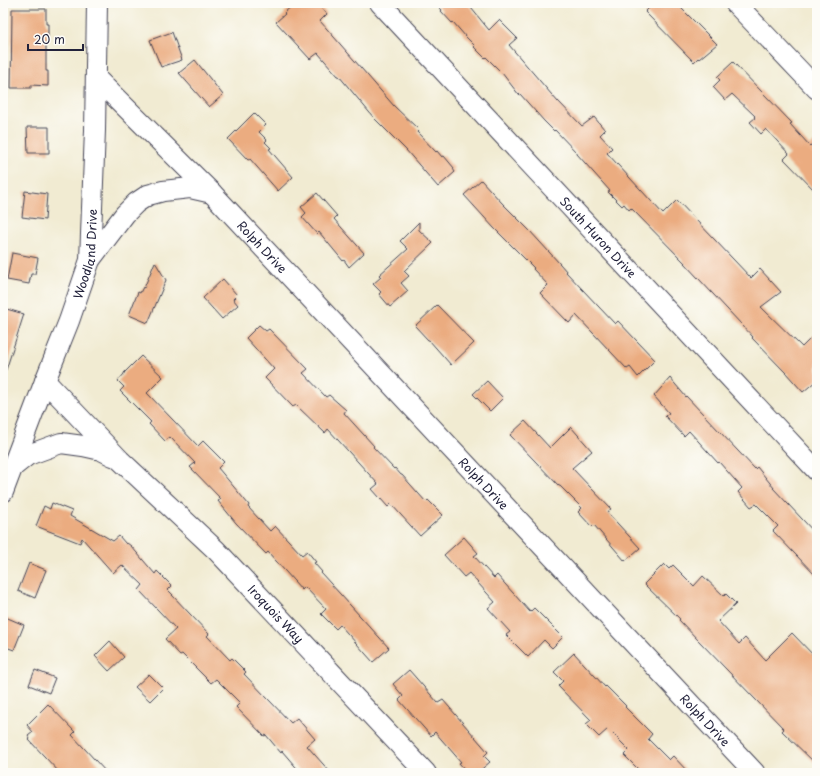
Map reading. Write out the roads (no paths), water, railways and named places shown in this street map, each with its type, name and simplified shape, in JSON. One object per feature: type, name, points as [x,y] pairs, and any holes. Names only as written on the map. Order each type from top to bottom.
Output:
[{"type":"street","name":"Woodland Drive","points":[[3,492],[44,381],[69,321],[90,260],[95,130],[97,3]]},
{"type":"street","name":"South Huron Drive","points":[[380,3],[817,471]]},
{"type":"street","points":[[735,3],[817,89]]},
{"type":"street","name":"Rolph Drive","points":[[96,78],[212,193],[755,773]]},
{"type":"street","points":[[90,260],[125,214],[136,203],[148,195],[163,191],[190,188],[212,193]]},
{"type":"street","name":"Iroquois Way","points":[[44,381],[120,460],[216,550],[426,773]]},
{"type":"street","name":"Iroquois Way","points":[[13,467],[28,455],[61,443],[101,450],[120,460]]}]
